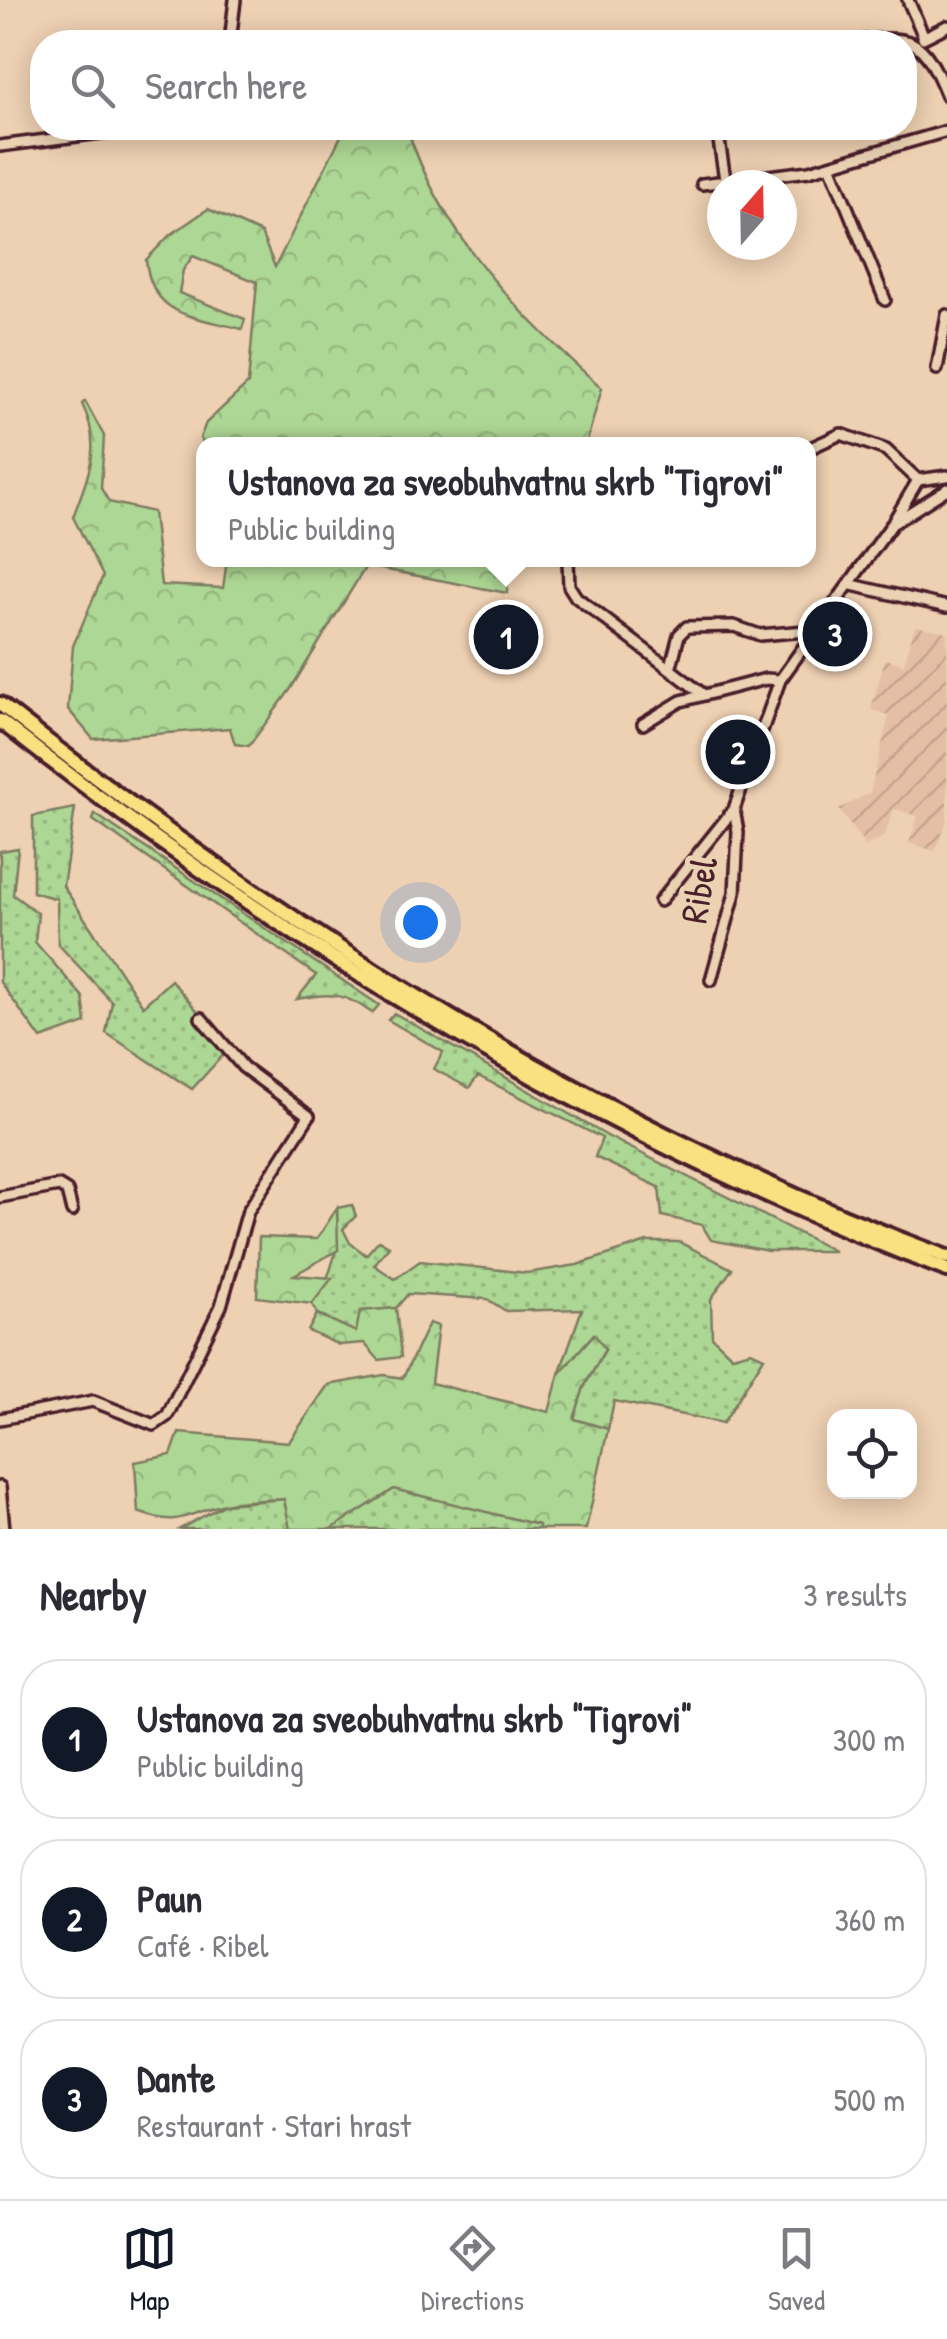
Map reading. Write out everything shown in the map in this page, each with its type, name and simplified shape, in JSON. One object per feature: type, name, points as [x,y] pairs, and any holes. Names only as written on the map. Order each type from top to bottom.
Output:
[{"type":"highway","points":[[0,704],[234,881],[476,1033],[652,1128],[947,1257]]},
{"type":"highway","points":[[0,721],[132,826],[221,888],[449,1032],[727,1177],[947,1270]]},
{"type":"street","points":[[231,30],[235,0]]},
{"type":"street","points":[[908,0],[921,41],[947,96]]},
{"type":"street","points":[[917,41],[947,26]]},
{"type":"street","points":[[931,57],[943,56]]},
{"type":"street","points":[[917,140],[947,131]]},
{"type":"street","points":[[0,146],[47,140]]},
{"type":"street","points":[[719,140],[724,170]]},
{"type":"street","points":[[797,172],[916,140]]},
{"type":"street","points":[[830,165],[885,300]]},
{"type":"street","points":[[702,184],[707,183]]},
{"type":"street","points":[[936,370],[947,315]]},
{"type":"street","points":[[816,445],[841,434],[886,450],[918,480],[947,476]]},
{"type":"street","name":"Ribel","points":[[660,901],[734,809],[760,725],[780,680],[852,585],[918,480]]},
{"type":"street","points":[[892,524],[947,489]]},
{"type":"street","points":[[568,567],[569,586],[576,597],[704,695]]},
{"type":"street","points":[[852,585],[947,607]]},
{"type":"street","points":[[670,666],[679,635],[687,627],[734,626],[760,635],[818,630]]},
{"type":"street","points":[[643,724],[660,710],[704,695],[780,680]]},
{"type":"street","name":"Ribel","points":[[710,980],[735,893],[738,832],[734,809]]},
{"type":"street","points":[[0,1419],[82,1401],[107,1405],[154,1425],[167,1416],[221,1306],[248,1211],[309,1116],[255,1078],[200,1018]]},
{"type":"street","points":[[0,1197],[59,1186],[68,1191],[72,1211]]},
{"type":"street","points":[[0,1487],[4,1529]]},
{"type":"shaded area","points":[[915,626],[947,632],[947,821],[935,851],[909,843],[918,816],[894,809],[884,837],[865,846],[839,809],[870,793],[889,716],[871,709],[885,659],[904,664]]},
{"type":"green space","points":[[339,140],[412,140],[440,204],[486,271],[541,331],[602,388],[588,437],[200,437],[206,423],[248,384],[257,282],[193,256],[183,270],[179,293],[245,319],[242,329],[192,317],[166,304],[150,279],[146,260],[169,236],[208,209],[261,233],[275,267]]},
{"type":"green space","points":[[85,401],[104,436],[101,488],[109,502],[153,512],[161,585],[223,588],[226,567],[365,567],[290,690],[249,746],[235,744],[230,728],[93,739],[68,709],[73,646],[103,576],[73,517],[91,461],[92,434],[82,404]]},
{"type":"green space","points":[[371,567],[508,567],[507,593]]},
{"type":"green space","points":[[75,808],[63,886],[143,1006],[171,980],[199,1013],[194,1018],[224,1054],[192,1089],[106,1033],[112,1002],[58,944],[57,899],[33,892],[33,816]]},
{"type":"green space","points":[[95,814],[379,1005],[372,1013],[337,996],[297,999],[316,975],[93,820]]},
{"type":"green space","points":[[18,848],[13,895],[38,913],[35,942],[83,997],[86,1023],[41,1039],[0,982],[0,851]]},
{"type":"green space","points":[[394,1013],[609,1137],[834,1251],[768,1251],[711,1240],[702,1225],[662,1216],[659,1187],[595,1157],[602,1138],[478,1076],[469,1088],[434,1069],[443,1052],[388,1020]]},
{"type":"green space","points":[[352,1205],[356,1216],[343,1229],[350,1243],[366,1255],[379,1240],[389,1246],[374,1265],[395,1279],[420,1261],[527,1273],[577,1265],[647,1242],[679,1242],[732,1269],[711,1299],[712,1337],[732,1356],[751,1351],[764,1357],[723,1423],[614,1401],[608,1429],[574,1419],[584,1387],[605,1350],[593,1335],[559,1374],[582,1309],[506,1311],[487,1299],[408,1294],[396,1308],[360,1312],[357,1333],[317,1314],[312,1304],[334,1258],[337,1208]]},
{"type":"green space","points":[[337,1208],[338,1250],[294,1275],[332,1278],[312,1304],[257,1297],[259,1237],[317,1239]]},
{"type":"green space","points":[[396,1308],[401,1357],[379,1360],[364,1343],[339,1345],[308,1331],[317,1314],[356,1332],[360,1311]]},
{"type":"green space","points":[[429,1323],[438,1326],[431,1383],[549,1412],[559,1374],[594,1334],[605,1349],[584,1387],[574,1419],[608,1429],[586,1529],[539,1529],[539,1525],[394,1489],[331,1529],[290,1529],[284,1499],[229,1503],[175,1519],[138,1512],[135,1462],[171,1455],[179,1433],[289,1442],[328,1385],[384,1375],[403,1378]]},
{"type":"green space","points":[[394,1489],[540,1525],[539,1529],[331,1529]]},
{"type":"green space","points":[[285,1499],[290,1529],[180,1529],[225,1504]]},
{"type":"place","name":"Dante","points":[[835,634]]},
{"type":"place","name":"Ustanova za sveobuhvatnu skrb \"Tigrovi\"","points":[[506,637]]},
{"type":"place","name":"Paun","points":[[738,752]]}]
